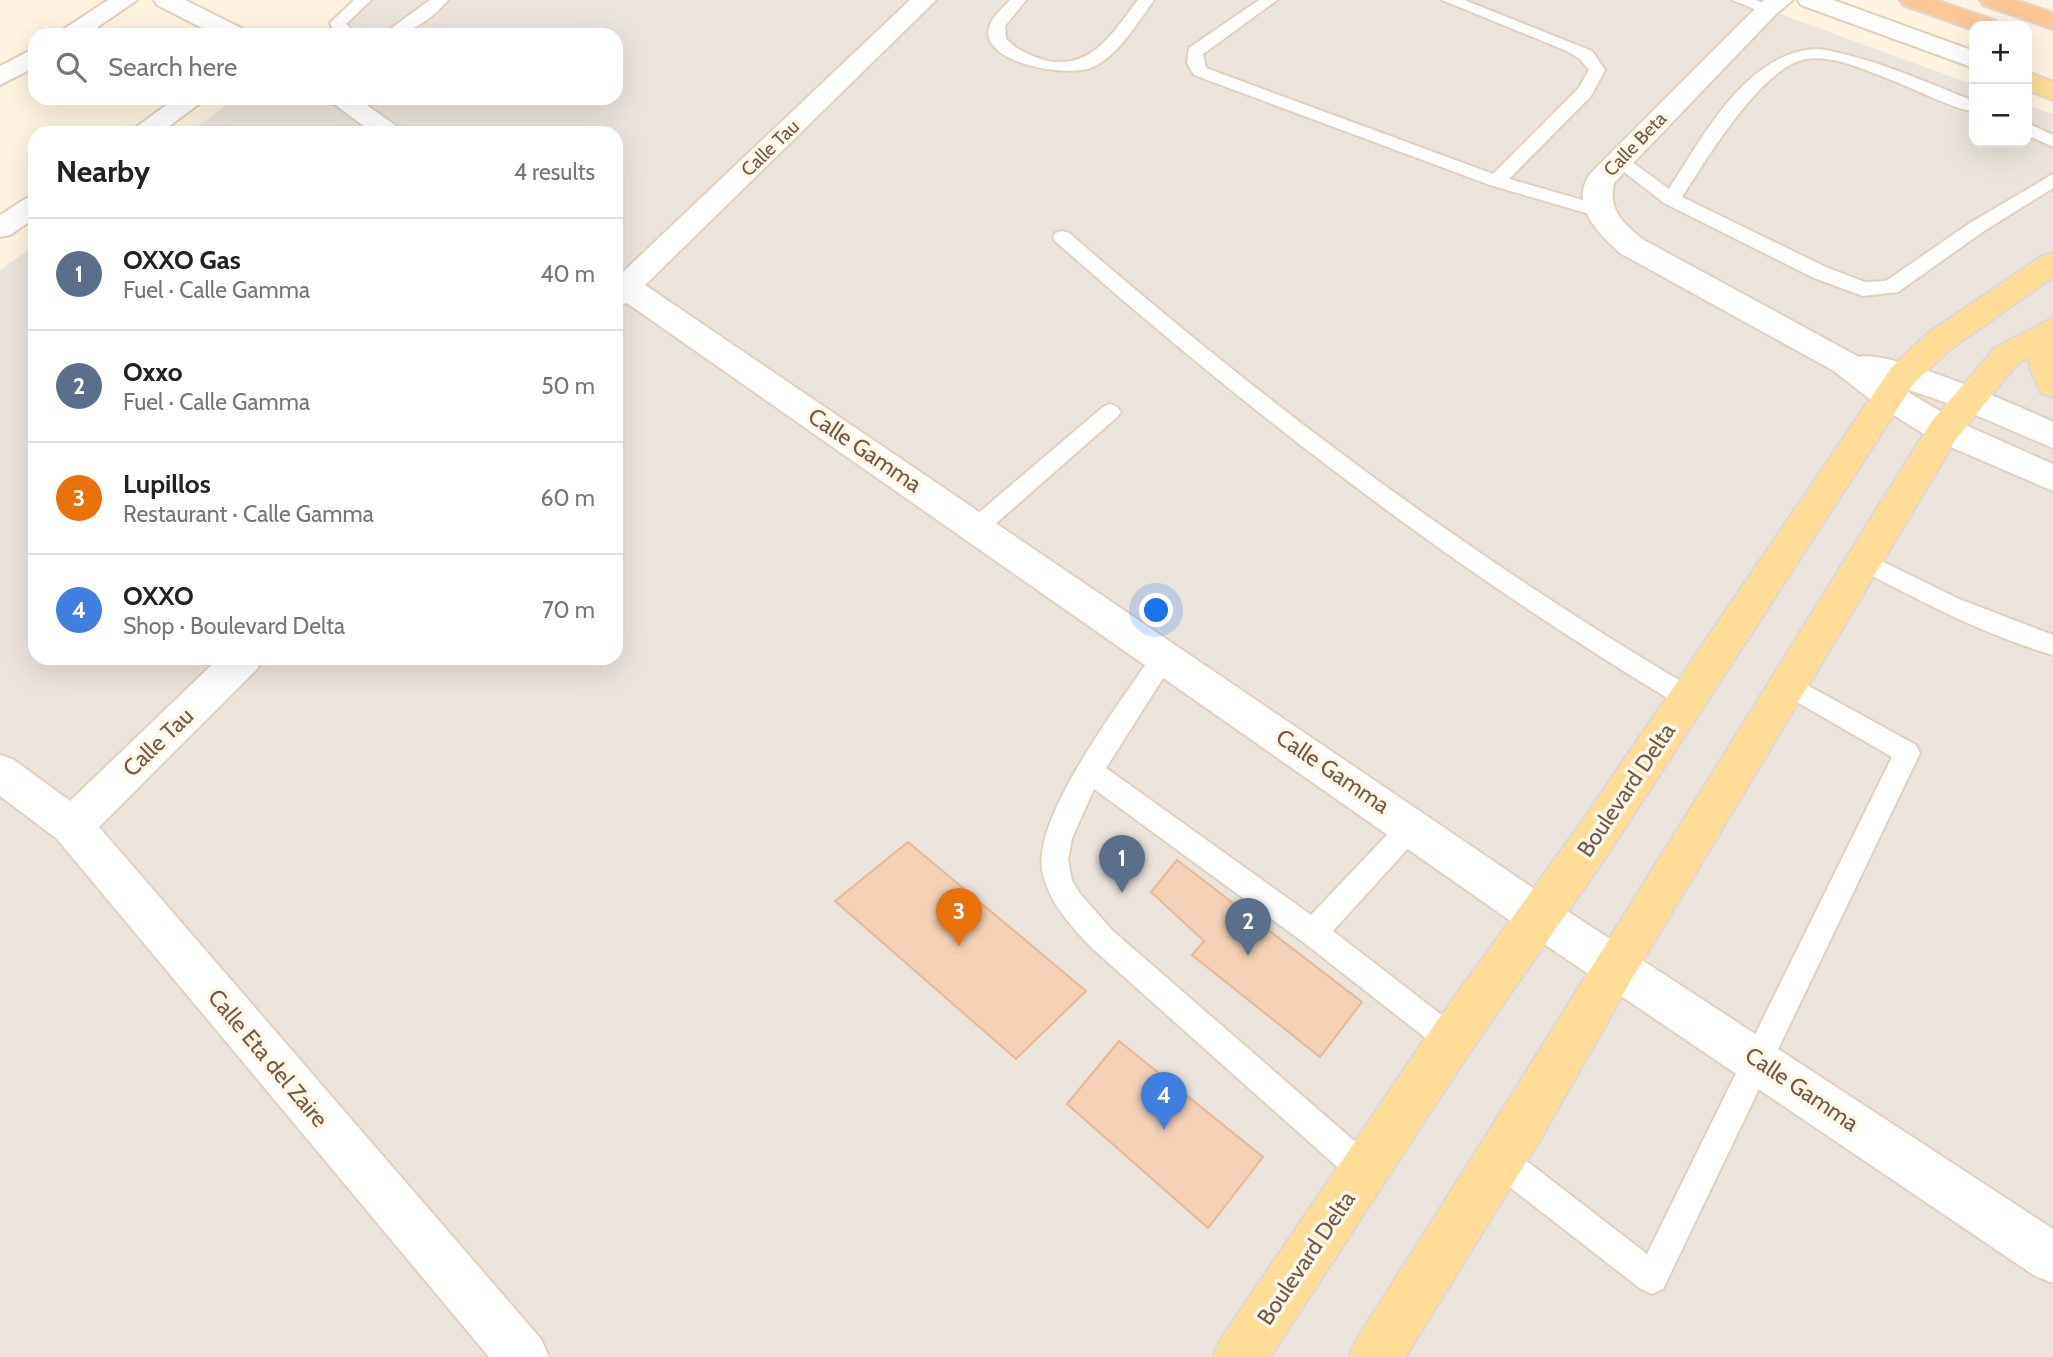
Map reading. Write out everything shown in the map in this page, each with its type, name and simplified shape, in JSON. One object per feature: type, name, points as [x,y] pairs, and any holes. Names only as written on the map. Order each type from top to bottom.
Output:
[{"type":"highway","points":[[1912,0],[1973,21]]},
{"type":"highway","points":[[1992,0],[2053,21]]},
{"type":"main road","points":[[2032,81],[2053,89]]},
{"type":"main road","name":"Boulevard Delta","points":[[1239,1357],[1451,1041],[1541,917],[1896,386],[1938,342],[2053,263]]},
{"type":"main road","points":[[1375,1357],[1500,1160],[1615,965],[1944,430],[2006,356],[2053,329]]},
{"type":"main road","points":[[2053,337],[2044,346],[2046,369],[2053,385]]},
{"type":"street","points":[[79,28],[125,0]]},
{"type":"street","points":[[166,0],[222,28]]},
{"type":"street","name":"Calle Tau","points":[[623,283],[925,0]]},
{"type":"street","points":[[1810,0],[1969,58]]},
{"type":"street","name":"Calle Beta","points":[[1774,4],[1600,180],[1596,197],[1600,211],[1611,228],[1631,246],[1845,363],[1896,386],[1970,396],[2053,436]]},
{"type":"street","points":[[0,77],[28,60]]},
{"type":"street","points":[[152,126],[184,105]]},
{"type":"street","points":[[350,105],[382,126]]},
{"type":"street","points":[[0,228],[28,210]]},
{"type":"street","name":"Calle Gamma","points":[[623,290],[977,527],[1541,917],[2053,1258]]},
{"type":"street","name":"Calle Beta","points":[[1896,386],[1944,430],[2053,478]]},
{"type":"street","name":"Calle Tau","points":[[72,826],[237,665]]},
{"type":"street","name":"Calle Eta del Zaire","points":[[0,773],[72,826],[523,1357]]},
{"type":"lane","points":[[340,28],[338,23],[363,0]]},
{"type":"lane","points":[[404,28],[440,0]]},
{"type":"lane","points":[[1018,0],[997,26],[997,38],[1012,52],[1062,70],[1081,68],[1093,61],[1146,0]]},
{"type":"lane","points":[[1269,0],[1195,52],[1195,63],[1200,71],[1496,181],[1600,211]]},
{"type":"lane","points":[[1450,0],[1573,48],[1594,62],[1597,70],[1585,92],[1496,181]]},
{"type":"lane","points":[[1740,0],[1774,4]]},
{"type":"lane","points":[[1671,199],[1724,122],[1758,82],[1801,55],[1851,61],[1969,105]]},
{"type":"lane","points":[[2032,131],[2053,142]]},
{"type":"lane","points":[[1619,160],[1671,199],[1821,272],[1863,289],[1879,290],[1891,287],[1976,227],[2053,180]]},
{"type":"lane","points":[[1062,237],[1226,379],[1320,453],[1491,576],[1688,698]]},
{"type":"lane","points":[[977,527],[1110,412]]},
{"type":"lane","points":[[1865,562],[1951,606],[2022,636],[2053,645]]},
{"type":"lane","points":[[1165,656],[1091,772],[1058,835],[1055,860],[1061,885],[1077,912],[1103,940],[1364,1170]]},
{"type":"lane","points":[[1500,1160],[1652,1278],[1906,752],[1787,684]]},
{"type":"lane","points":[[1091,772],[1313,933],[1451,1041]]},
{"type":"lane","points":[[1313,933],[1412,826]]},
{"type":"shaded area","points":[[370,0],[1742,0],[1969,83],[1969,147],[2032,147],[2032,107],[2053,114],[2053,1357],[0,1357],[0,270],[28,250],[28,665],[623,665],[623,126],[198,126],[226,105],[623,105],[623,28],[332,28]]},
{"type":"building","points":[[908,842],[1086,991],[1016,1059],[835,901]]},
{"type":"building","points":[[1177,860],[1362,1002],[1320,1057],[1192,955],[1204,941],[1151,892]]},
{"type":"building","points":[[1119,1041],[1263,1157],[1208,1228],[1067,1104]]},
{"type":"place","name":"OXXO Gas","points":[[1122,893]]},
{"type":"place","name":"Lupillos","points":[[959,946]]},
{"type":"place","name":"Oxxo","points":[[1248,956]]},
{"type":"place","name":"OXXO","points":[[1164,1130]]}]
